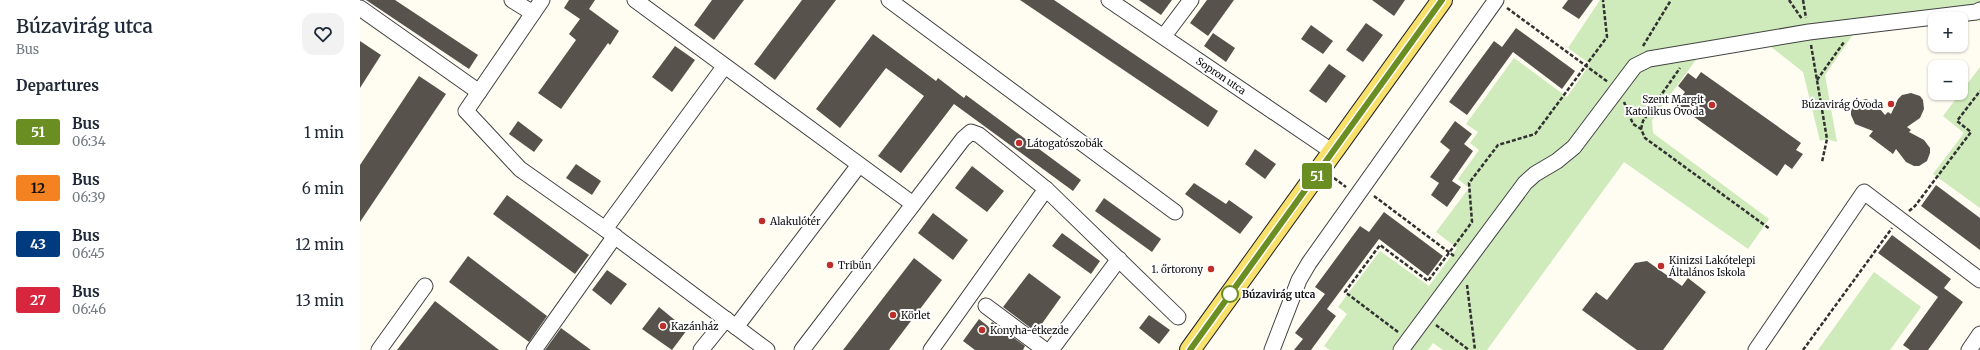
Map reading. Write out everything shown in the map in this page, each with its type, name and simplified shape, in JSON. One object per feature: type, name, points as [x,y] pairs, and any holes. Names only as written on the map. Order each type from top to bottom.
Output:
[{"type":"main road","points":[[1197,347],[1333,152],[1442,0]]},
{"type":"street","points":[[512,0],[533,13]]},
{"type":"street","points":[[542,0],[466,111],[520,169],[610,233],[767,350]]},
{"type":"street","points":[[635,0],[724,67],[913,204]]},
{"type":"street","points":[[889,0],[1175,212]]},
{"type":"street","name":"Sopron utca","points":[[1109,0],[1333,152]]},
{"type":"street","points":[[1164,36],[1191,0]]},
{"type":"street","points":[[1272,350],[1298,280],[1496,0]]},
{"type":"street","points":[[360,8],[479,92]]},
{"type":"street","points":[[1405,345],[1524,183],[1535,174],[1557,161],[1574,147],[1636,66],[1649,59],[1808,30],[1856,26],[1976,12],[1980,10]]},
{"type":"street","points":[[534,350],[610,233],[724,67]]},
{"type":"street","points":[[802,350],[963,139],[971,132],[979,135],[1046,189],[1178,317]]},
{"type":"street","points":[[701,350],[731,323],[859,165]]},
{"type":"street","points":[[931,350],[1046,189]]},
{"type":"street","points":[[1756,350],[1864,192],[1980,280]]},
{"type":"street","points":[[1051,350],[1118,259]]},
{"type":"street","points":[[379,350],[425,286]]},
{"type":"street","points":[[986,306],[1045,350]]},
{"type":"street","points":[[1969,350],[1980,334]]},
{"type":"path","points":[[1496,0],[1618,90],[1632,124],[1641,130],[1645,138],[1770,229]]},
{"type":"path","points":[[1405,345],[1345,292],[1380,245],[1428,281],[1472,222],[1469,183],[1498,145],[1536,134],[1607,37],[1603,0]]},
{"type":"path","points":[[1636,66],[1642,48],[1671,0]]},
{"type":"path","points":[[1789,0],[1808,30]]},
{"type":"path","points":[[1803,0],[1827,139],[1822,162]]},
{"type":"path","points":[[1816,80],[1856,26]]},
{"type":"path","points":[[1641,130],[1643,121],[1691,52]]},
{"type":"path","points":[[1803,350],[1899,219],[1915,206],[1971,132],[1957,121],[1980,91]]},
{"type":"path","points":[[1386,206],[1450,252],[1464,266],[1475,350]]},
{"type":"path","points":[[1425,317],[1469,350]]},
{"type":"green space","points":[[1600,0],[1980,0],[1980,22],[1975,18],[1968,19],[1968,12],[1928,12],[1928,23],[1856,30],[1825,75],[1837,142],[1827,139],[1820,141],[1803,72],[1770,46],[1698,57],[1652,120],[1653,133],[1769,219],[1748,249],[1624,162],[1487,350],[1443,350],[1433,343],[1428,350],[1330,350],[1324,346],[1347,314],[1338,307],[1380,251],[1429,286],[1457,248],[1436,232],[1469,188],[1458,179],[1479,150],[1470,143],[1478,132],[1466,124],[1514,58],[1567,97],[1590,64],[1568,48]]},
{"type":"green space","points":[[1980,67],[1980,208],[1933,174],[1964,133],[1943,116],[1955,100],[1968,100],[1968,83]]},
{"type":"green space","points":[[1874,272],[1921,307],[1890,350],[1818,350]]},
{"type":"building","points":[[366,0],[395,0],[478,55],[469,69]]},
{"type":"building","points":[[569,0],[595,0],[589,9],[619,31],[610,45],[608,43],[561,109],[538,93],[576,40],[569,34],[580,19],[564,8]]},
{"type":"building","points":[[712,0],[744,0],[714,40],[694,25]]},
{"type":"building","points":[[802,0],[836,0],[775,80],[754,64]]},
{"type":"building","points":[[1020,0],[1054,0],[1218,111],[1208,127]]},
{"type":"building","points":[[1139,0],[1172,0],[1161,15]]},
{"type":"building","points":[[1207,0],[1234,0],[1208,36],[1190,23]]},
{"type":"building","points":[[1372,0],[1405,0],[1394,16]]},
{"type":"building","points":[[1568,0],[1593,0],[1579,19],[1562,8]]},
{"type":"building","points":[[1366,23],[1383,35],[1363,62],[1346,50]]},
{"type":"building","points":[[1311,25],[1333,41],[1323,54],[1301,39]]},
{"type":"building","points":[[1516,28],[1575,71],[1562,89],[1513,52],[1467,115],[1449,102],[1494,41],[1502,47]]},
{"type":"building","points":[[1213,33],[1235,48],[1226,62],[1204,46]]},
{"type":"building","points":[[873,34],[936,81],[938,78],[964,98],[966,95],[1081,180],[1073,191],[954,104],[901,173],[878,156],[924,96],[886,68],[840,128],[816,109]]},
{"type":"building","points":[[360,41],[381,55],[360,88]]},
{"type":"building","points":[[675,46],[695,60],[672,92],[652,77]]},
{"type":"building","points":[[1329,64],[1346,76],[1326,103],[1309,91]]},
{"type":"building","points":[[1701,72],[1801,143],[1796,150],[1803,154],[1792,169],[1785,164],[1777,176],[1676,104],[1685,92],[1678,86],[1688,73],[1696,79]]},
{"type":"building","points":[[419,76],[446,94],[360,222],[360,165]]},
{"type":"building","points":[[1911,93],[1920,96],[1923,100],[1924,109],[1920,118],[1907,127],[1911,130],[1909,132],[1924,140],[1930,148],[1927,161],[1919,166],[1914,166],[1906,162],[1896,149],[1893,154],[1869,136],[1873,131],[1855,124],[1851,115],[1851,110],[1856,102],[1866,99],[1875,103],[1885,115],[1888,112],[1891,114],[1898,99],[1902,95]]},
{"type":"building","points":[[518,121],[543,140],[534,152],[509,134]]},
{"type":"building","points":[[1455,121],[1472,134],[1464,144],[1473,151],[1452,181],[1461,187],[1447,207],[1431,195],[1439,183],[1430,177],[1450,150],[1440,142]]},
{"type":"building","points":[[1255,149],[1276,164],[1265,179],[1245,164]]},
{"type":"building","points":[[576,164],[601,181],[592,195],[566,178]]},
{"type":"building","points":[[972,166],[1004,191],[987,212],[955,188]]},
{"type":"building","points":[[1194,183],[1226,204],[1229,200],[1253,217],[1240,234],[1185,194]]},
{"type":"building","points":[[1936,185],[1980,218],[1980,250],[1921,206]]},
{"type":"building","points":[[507,195],[589,255],[575,274],[493,214]]},
{"type":"building","points":[[1104,198],[1161,239],[1152,252],[1095,211]]},
{"type":"building","points":[[1384,212],[1443,256],[1428,276],[1379,239],[1327,309],[1336,316],[1311,350],[1294,350],[1303,339],[1295,333],[1325,294],[1315,287],[1360,226],[1369,232]]},
{"type":"building","points":[[933,213],[968,240],[953,260],[918,233]]},
{"type":"building","points":[[1062,233],[1100,261],[1091,274],[1052,246]]},
{"type":"building","points":[[1892,235],[1951,279],[1944,288],[1963,302],[1928,350],[1910,350],[1903,345],[1938,297],[1878,253]]},
{"type":"building","points":[[468,256],[547,316],[529,342],[449,282]]},
{"type":"building","name":"Körlet","points":[[914,258],[942,280],[889,350],[843,350]]},
{"type":"building","points":[[1647,261],[1682,286],[1688,278],[1706,292],[1663,350],[1637,350],[1582,310],[1596,292],[1607,300],[1635,263]]},
{"type":"building","points":[[607,270],[627,284],[611,305],[592,290]]},
{"type":"building","points":[[1029,273],[1061,297],[1036,332],[1003,307]]},
{"type":"building","points":[[435,301],[499,350],[397,350]]},
{"type":"building","name":"Kazánház","points":[[659,307],[687,330],[672,350],[642,329]]},
{"type":"building","points":[[1149,315],[1170,330],[1159,344],[1139,328]]},
{"type":"building","name":"Konyha-étkezde","points":[[979,319],[989,327],[992,322],[1025,346],[1023,350],[975,350],[963,341]]},
{"type":"building","points":[[561,328],[591,350],[545,350]]},
{"type":"bus line","name":"51","points":[[1190,350],[1442,0]]},
{"type":"place","name":"Búzavirág Óvoda","points":[[1891,104]]},
{"type":"place","name":"Szent Margit Katolikus Óvoda","points":[[1712,105]]},
{"type":"place","name":"Látogatószobák","points":[[1019,143]]},
{"type":"place","name":"Alakulótér","points":[[762,221]]},
{"type":"place","name":"Tribün","points":[[830,265]]},
{"type":"place","name":"Kinizsi Lakótelepi Általános Iskola","points":[[1661,266]]},
{"type":"place","name":"1. őrtorony","points":[[1211,269]]},
{"type":"place","name":"Búzavirág utca","points":[[1230,294]]},
{"type":"place","name":"Körlet","points":[[893,315]]},
{"type":"place","name":"Kazánház","points":[[663,326]]},
{"type":"place","name":"Konyha-étkezde","points":[[982,330]]}]
